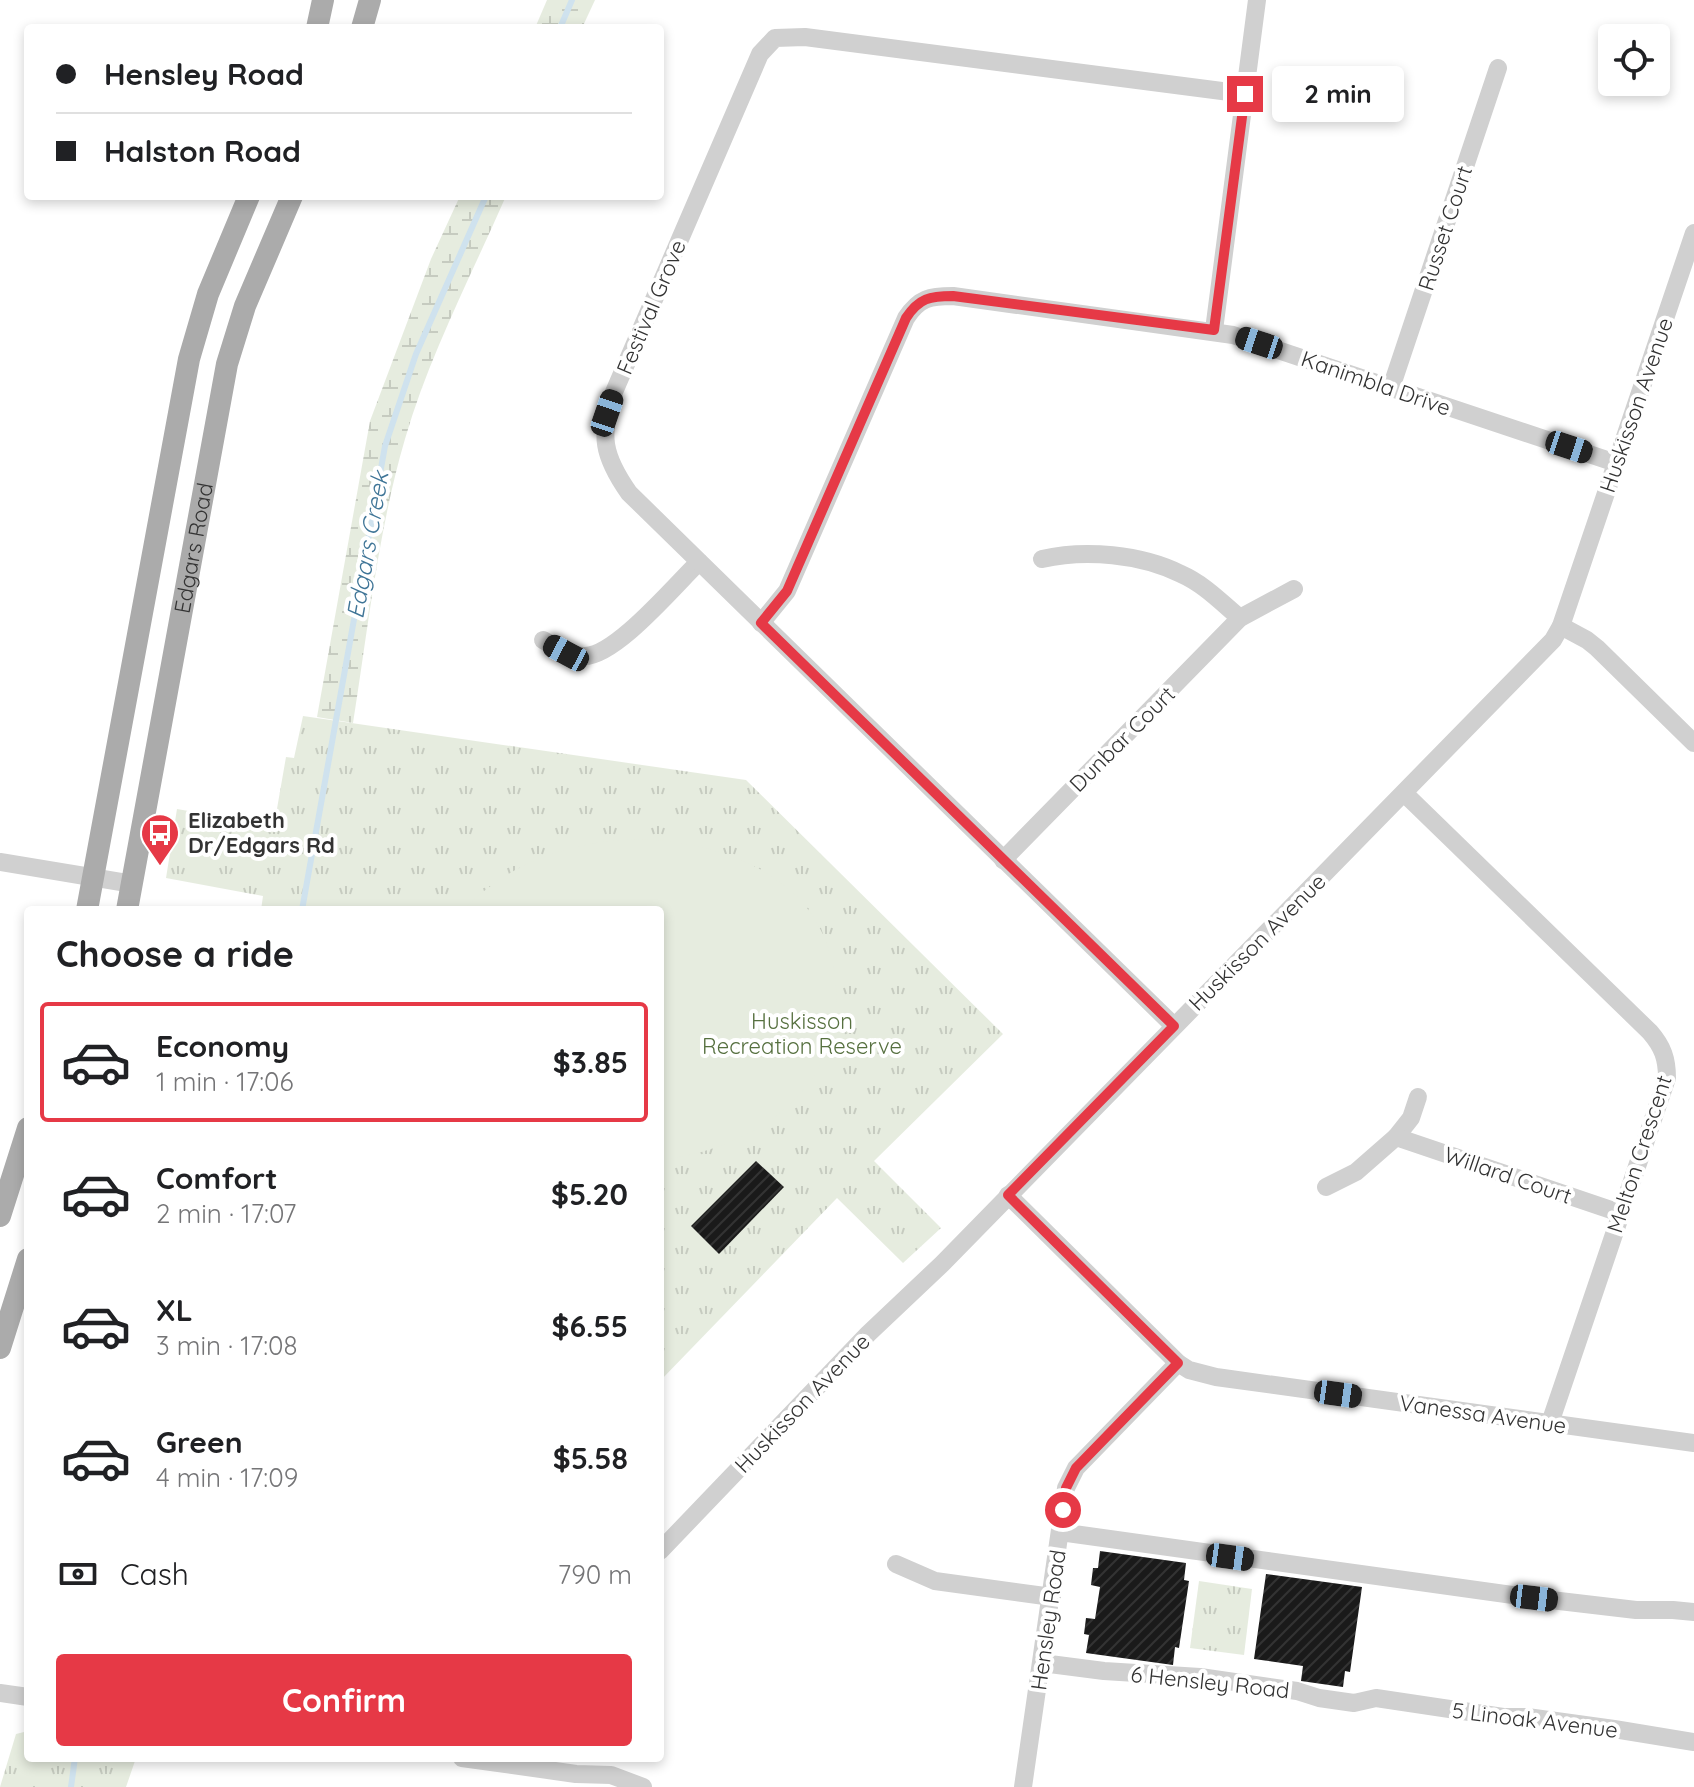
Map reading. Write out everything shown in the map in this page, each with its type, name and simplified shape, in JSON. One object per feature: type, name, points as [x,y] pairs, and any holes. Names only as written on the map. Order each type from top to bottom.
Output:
[{"type":"main road","points":[[318,24],[323,0]]},
{"type":"main road","points":[[363,24],[370,0]]},
{"type":"main road","name":"Edgars Road","points":[[88,906],[189,359],[208,294],[247,200]]},
{"type":"main road","name":"Edgars Road","points":[[128,906],[227,364],[245,306],[290,200]]},
{"type":"main road","points":[[179,408],[217,415]]},
{"type":"main road","points":[[0,1216],[24,1141]]},
{"type":"main road","points":[[0,1348],[24,1272]]},
{"type":"street","points":[[1214,330],[1257,0]]},
{"type":"street","name":"Festival Grove","points":[[1174,1026],[629,493],[613,470],[604,428],[614,392],[760,54],[767,45],[781,37],[805,37],[1245,94]]},
{"type":"street","name":"Russet Court","points":[[1391,388],[1498,68]]},
{"type":"street","name":"Huskisson Avenue","points":[[664,1547],[868,1334],[942,1264],[1553,640],[1561,626],[1694,233]]},
{"type":"street","name":"Kanimbla Drive","points":[[761,623],[787,591],[906,318],[923,299],[953,296],[1214,330],[1616,463]]},
{"type":"street","points":[[1042,559],[1089,554],[1166,568],[1201,586],[1240,618]]},
{"type":"street","points":[[543,640],[580,657],[604,652],[699,562]]},
{"type":"street","name":"Dunbar Court","points":[[1003,860],[1240,618],[1294,589]]},
{"type":"street","points":[[1561,626],[1597,648],[1694,743]]},
{"type":"street","name":"Melton Crescent","points":[[1404,793],[1659,1042],[1667,1064],[1667,1078],[1550,1423]]},
{"type":"street","points":[[0,862],[133,884]]},
{"type":"street","points":[[1326,1187],[1356,1172],[1396,1137],[1411,1118],[1418,1097]]},
{"type":"street","name":"Willard Court","points":[[1396,1137],[1620,1213]]},
{"type":"street","name":"Vanessa Avenue","points":[[1008,1195],[1178,1363],[1189,1370],[1216,1377],[1694,1443]]},
{"type":"street","name":"Hensley Road","points":[[1025,1784],[1066,1488],[1076,1468],[1178,1363]]},
{"type":"street","points":[[1060,1532],[1636,1610],[1694,1612]]},
{"type":"street","points":[[896,1564],[935,1581],[1052,1597]]},
{"type":"street","name":"6 Hensley Road","points":[[1042,1663],[1215,1679],[1354,1703],[1376,1698]]},
{"type":"street","points":[[0,1693],[24,1696]]},
{"type":"street","name":"5 Linoak Avenue","points":[[1376,1698],[1694,1742]]},
{"type":"street","points":[[490,1762],[576,1774],[612,1766],[643,1787]]},
{"type":"green space","points":[[547,0],[595,0],[584,24],[537,24]]},
{"type":"green space","points":[[458,200],[504,200],[438,347],[405,439],[381,545],[353,723],[317,717],[370,421],[431,259]]},
{"type":"green space","name":"Huskisson Recreation Reserve","points":[[303,716],[746,780],[1003,1034],[874,1161],[941,1228],[903,1263],[837,1198],[664,1377],[664,906],[262,906],[263,896],[166,878],[177,809],[274,826],[286,757],[294,758]]},
{"type":"green space","points":[[640,839],[681,843],[720,852],[758,868],[792,892],[814,917],[834,970],[836,1010],[829,1045],[814,1076],[792,1102],[764,1124],[732,1141],[697,1153],[664,1159],[664,906],[467,906],[501,879],[544,857],[567,849]]},
{"type":"green space","points":[[1199,1581],[1252,1589],[1244,1655],[1190,1648]]},
{"type":"green space","points":[[24,1732],[24,1762],[135,1762],[126,1787],[0,1787],[16,1734]]},
{"type":"building","points":[[756,1161],[784,1187],[719,1254],[691,1226]]},
{"type":"building","points":[[1100,1551],[1186,1563],[1184,1580],[1189,1581],[1179,1648],[1175,1647],[1173,1665],[1086,1653],[1089,1635],[1084,1634],[1086,1618],[1095,1619],[1100,1587],[1091,1585],[1093,1568],[1098,1568]]},
{"type":"building","points":[[1266,1574],[1362,1587],[1350,1672],[1345,1671],[1343,1687],[1301,1681],[1303,1666],[1254,1659]]},
{"type":"waterway","name":"Edgars Creek","points":[[562,24],[572,0]]},
{"type":"waterway","name":"Edgars Creek","points":[[303,906],[385,446],[416,354],[484,200]]},
{"type":"waterway","name":"Edgars Creek","points":[[71,1787],[74,1762]]},
{"type":"place","name":"Elizabeth Dr/Edgars Rd","points":[[160,867]]},
{"type":"route","points":[[1063,1510],[1066,1488],[1076,1468],[1178,1363],[1008,1195],[1174,1026],[761,623],[787,591],[906,318],[923,299],[953,296],[1214,330],[1245,94]]}]
